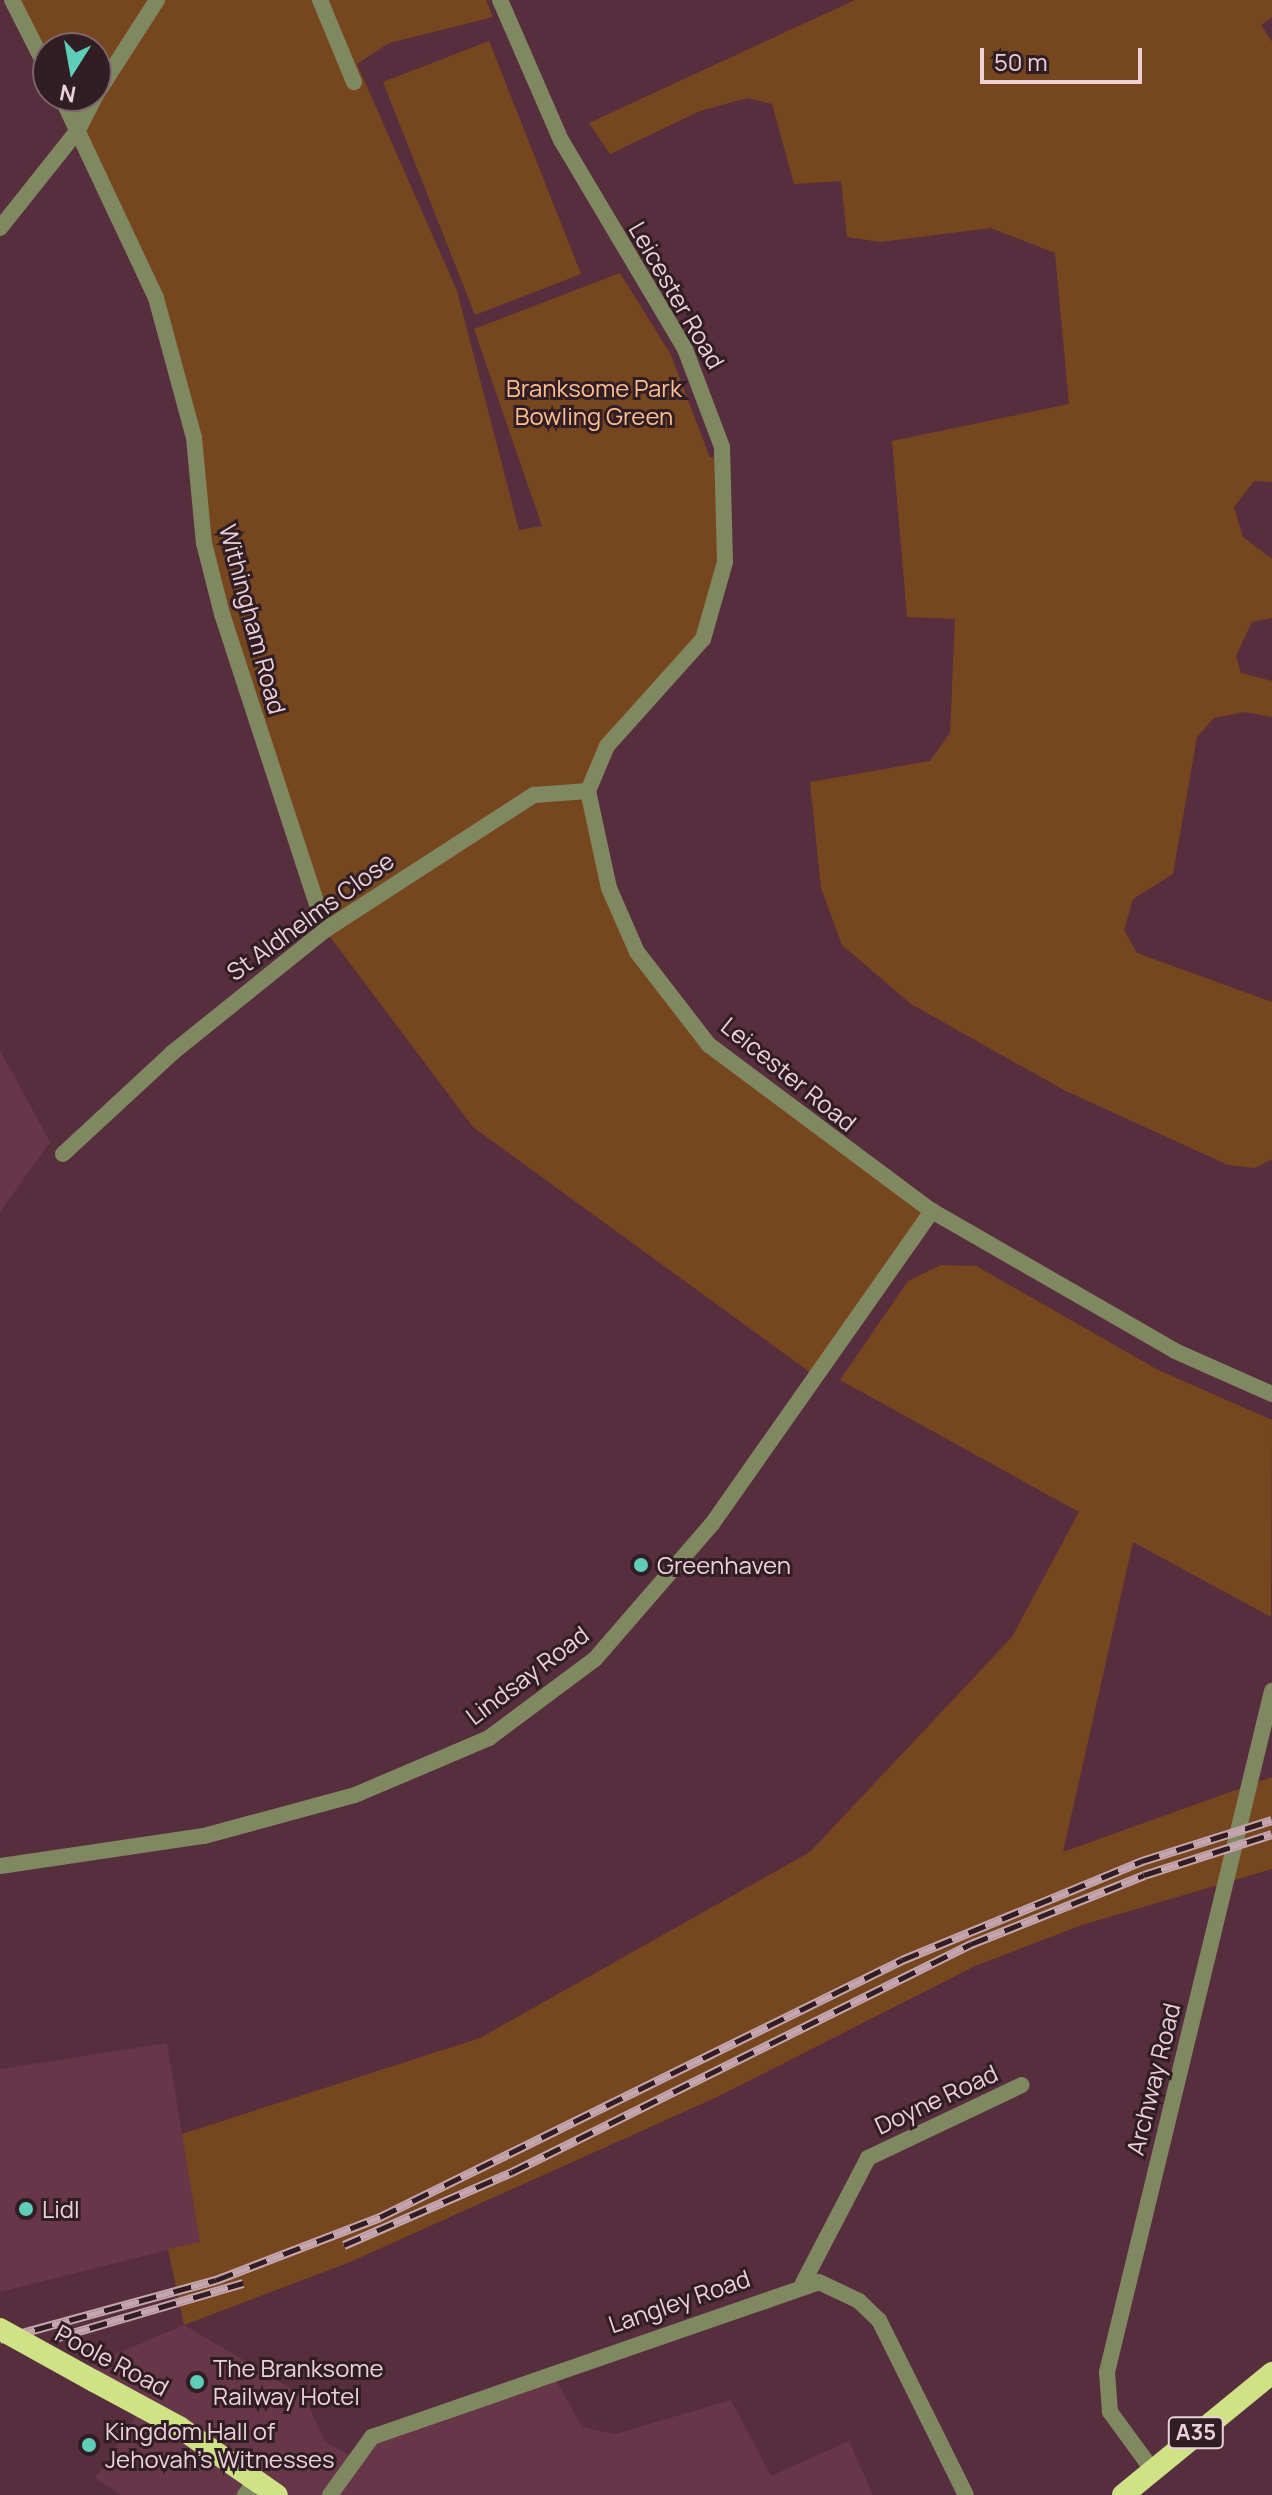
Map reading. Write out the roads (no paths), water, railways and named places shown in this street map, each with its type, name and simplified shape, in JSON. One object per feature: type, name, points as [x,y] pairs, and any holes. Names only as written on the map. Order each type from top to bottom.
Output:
[{"type":"highway","name":"Poole Road","points":[[0,2329],[179,2427],[250,2488],[277,2495]]},
{"type":"highway","name":"A35","points":[[1123,2495],[1151,2468],[1272,2373]]},
{"type":"street","points":[[12,0],[32,39]]},
{"type":"street","points":[[112,70],[157,0]]},
{"type":"street","points":[[320,0],[354,82]]},
{"type":"street","name":"Leicester Road","points":[[500,0],[561,140],[685,349],[716,418],[728,496],[725,562],[703,639],[607,746],[588,791],[609,888],[637,952],[709,1045],[932,1211],[1175,1351],[1272,1394]]},
{"type":"street","name":"Withingham Road","points":[[69,112],[156,298],[194,438],[204,543],[222,614],[325,930]]},
{"type":"street","points":[[0,228],[78,130],[87,112]]},
{"type":"street","name":"St Aldhelms Close","points":[[63,1154],[86,1128],[241,994],[325,930],[534,795],[588,791]]},
{"type":"street","name":"Lindsay Road","points":[[0,1866],[204,1836],[355,1795],[489,1738],[595,1659],[712,1524],[932,1211]]},
{"type":"street","name":"Archway Road","points":[[1151,2468],[1110,2412],[1107,2372],[1272,1691]]},
{"type":"street","name":"Doyne Road","points":[[803,2283],[868,2158],[1022,2085]]},
{"type":"street","points":[[803,2283],[836,2287],[879,2320],[966,2495]]},
{"type":"street","name":"Langley Road","points":[[330,2495],[372,2437],[803,2283]]},
{"type":"railway","points":[[0,2339],[216,2280],[380,2217],[902,1960],[1142,1861],[1272,1820]]},
{"type":"railway","points":[[344,2245],[512,2172],[971,1944],[1144,1875],[1272,1834]]},
{"type":"railway","points":[[55,2338],[243,2283]]},
{"type":"place","name":"Greenhaven","points":[[641,1565]]},
{"type":"place","name":"Lidl","points":[[26,2209]]},
{"type":"place","name":"The Branksome Railway Hotel","points":[[197,2382]]},
{"type":"place","name":"Kingdom Hall of Jehovah's Witnesses","points":[[89,2445]]},
{"type":"park label","name":"Branksome Park Bowling Green","points":[[594,402]]}]
